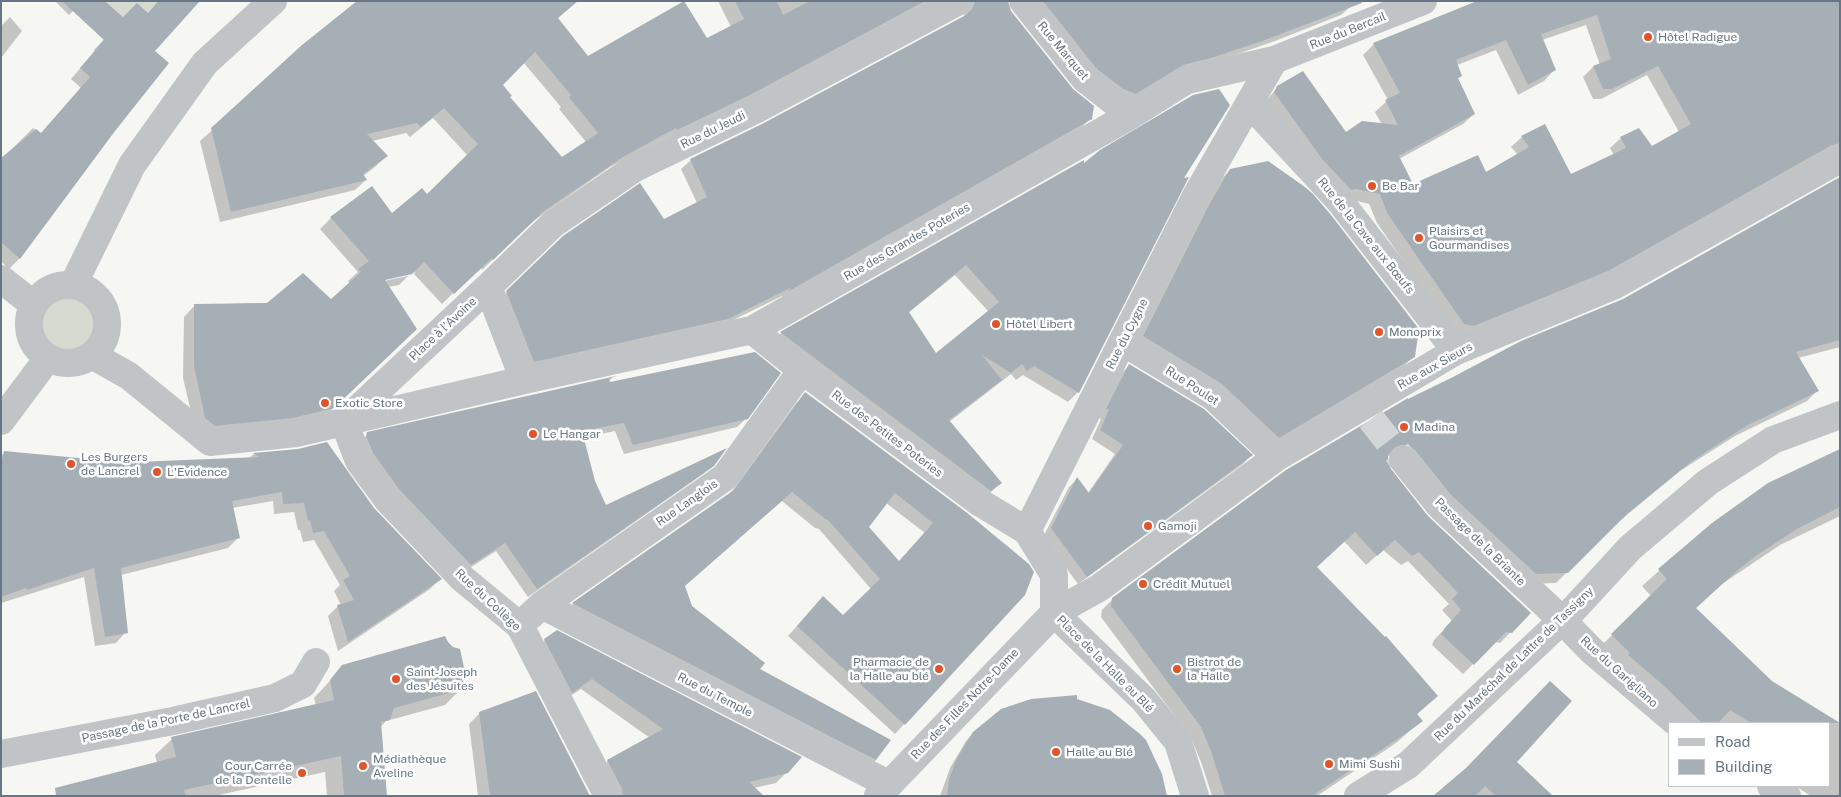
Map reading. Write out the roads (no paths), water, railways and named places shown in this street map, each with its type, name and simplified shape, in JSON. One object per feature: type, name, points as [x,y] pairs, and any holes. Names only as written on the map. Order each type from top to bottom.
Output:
[{"type":"street","name":"Rue du Jeudi","points":[[488,287],[553,224],[634,168],[756,110],[959,1]]},
{"type":"street","name":"Rue Marquet","points":[[1023,1],[1085,79],[1131,114]]},
{"type":"street","name":"Rue du Bercail","points":[[1274,60],[1420,2]]},
{"type":"street","points":[[73,285],[132,165],[205,63],[257,7]]},
{"type":"street","name":"Rue des Grandes Poteries","points":[[524,380],[752,330],[1131,114],[1186,80],[1274,60]]},
{"type":"street","name":"Rue du Cygne","points":[[1027,531],[1196,196],[1274,60]]},
{"type":"street","name":"Rue de la Cave aux Bœufs","points":[[1250,104],[1339,200],[1456,351]]},
{"type":"street","name":"Rue aux Sieurs","points":[[1054,613],[1099,588],[1277,458],[1367,413],[1456,351],[1616,285],[1840,159]]},
{"type":"street","points":[[1,279],[34,305]]},
{"type":"street","points":[[73,285],[87,290],[100,302],[107,317],[107,329],[102,344],[92,355],[78,362],[63,363],[48,358],[37,348],[30,335],[29,320],[34,305],[44,293],[57,286],[73,285]]},
{"type":"street","name":"Place à l'Avoine","points":[[344,422],[488,287],[524,380]]},
{"type":"street","name":"Rue des Petites Poteries","points":[[752,330],[802,370],[979,502],[1027,531]]},
{"type":"street","name":"Rue Poulet","points":[[1123,342],[1214,398],[1277,458]]},
{"type":"street","points":[[92,355],[129,376],[210,442],[296,433],[524,380]]},
{"type":"street","points":[[1,421],[48,358]]},
{"type":"street","name":"Rue Langlois","points":[[520,626],[542,605],[725,476],[802,370]]},
{"type":"street","name":"Rue du Maréchal de Lattre de Tassigny","points":[[1358,796],[1408,764],[1562,620],[1630,548],[1708,482],[1773,440],[1840,415]]},
{"type":"street","name":"Rue du Collège","points":[[344,422],[359,461],[387,499],[464,579],[520,626],[608,796]]},
{"type":"street","name":"Passage de la Briante","points":[[1403,460],[1440,506],[1562,620]]},
{"type":"street","points":[[1027,531],[1054,574],[1054,613]]},
{"type":"street","name":"Rue du Temple","points":[[542,605],[883,790]]},
{"type":"street","name":"Rue des Filles Notre-Dame","points":[[883,790],[1054,613]]},
{"type":"street","name":"Place de la Halle au Blé","points":[[1054,613],[1144,700],[1178,742],[1195,796]]},
{"type":"street","name":"Rue du Garigliano","points":[[1562,620],[1591,650],[1676,722]]},
{"type":"street","name":"Passage de la Porte de Lancrel","points":[[1,754],[172,721],[275,698],[303,684],[316,662]]},
{"type":"street","points":[[1773,787],[1787,796]]},
{"type":"tunnel","points":[[1371,419],[1403,460]]},
{"type":"place","name":"Hôtel Radigue","points":[[1648,37]]},
{"type":"place","name":"Be Bar","points":[[1372,186]]},
{"type":"place","name":"Plaisirs et Gourmandises","points":[[1419,238]]},
{"type":"place","name":"Hôtel Libert","points":[[996,324]]},
{"type":"place","name":"Monoprix","points":[[1379,332]]},
{"type":"place","name":"Exotic Store","points":[[325,403]]},
{"type":"place","name":"Madina","points":[[1404,427]]},
{"type":"place","name":"Le Hangar","points":[[533,434]]},
{"type":"place","name":"Les Burgers de Lancrel","points":[[71,464]]},
{"type":"place","name":"L'Evidence","points":[[157,472]]},
{"type":"place","name":"Gamoji","points":[[1148,526]]},
{"type":"place","name":"Crédit Mutuel","points":[[1143,584]]},
{"type":"place","name":"Pharmacie de la Halle au blé","points":[[939,669]]},
{"type":"place","name":"Bistrot de la Halle","points":[[1177,669]]},
{"type":"place","name":"Saint-Joseph des Jésuites","points":[[396,679]]},
{"type":"place","name":"Halle au Blé","points":[[1056,752]]},
{"type":"place","name":"Mimi Sushi","points":[[1329,764]]},
{"type":"place","name":"Médiathèque Aveline","points":[[363,766]]},
{"type":"place","name":"Cour Carrée de la Dentelle","points":[[302,773]]}]
